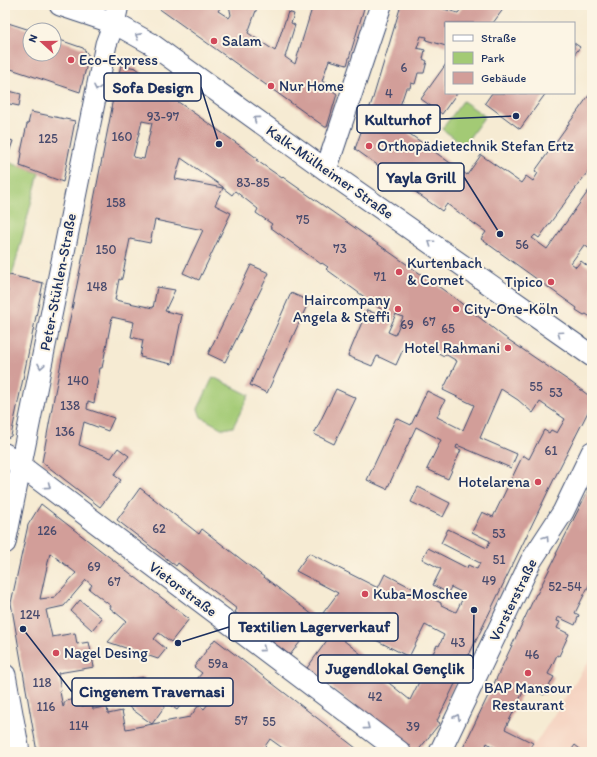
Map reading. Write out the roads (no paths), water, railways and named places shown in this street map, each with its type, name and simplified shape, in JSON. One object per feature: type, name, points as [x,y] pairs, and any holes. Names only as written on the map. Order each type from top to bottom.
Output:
[{"type":"street","name":"Kalk-Mülheimer Straße","points":[[60,5],[116,14],[148,42],[326,170],[592,356]]},
{"type":"street","points":[[326,170],[381,5]]},
{"type":"street","name":"Peter-Stühlen-Straße","points":[[5,543],[13,460],[106,44],[116,14]]},
{"type":"street","name":"Vorsterstraße","points":[[440,752],[531,561],[563,512],[592,452]]},
{"type":"street","name":"Vietorstraße","points":[[13,460],[400,752]]},
{"type":"street","points":[[5,675],[19,752]]},
{"type":"place","name":"Salam","points":[[214,41]]},
{"type":"place","name":"Eco-Express","points":[[71,60]]},
{"type":"place","name":"Nur Home","points":[[271,86]]},
{"type":"place","name":"Kulturhof","points":[[516,116]]},
{"type":"place","name":"Sofa Design","points":[[219,144]]},
{"type":"place","name":"Orthopädietechnik Stefan Ertz","points":[[369,146]]},
{"type":"place","name":"Yayla Grill","points":[[500,234]]},
{"type":"place","name":"Kurtenbach & Cornet","points":[[399,272]]},
{"type":"place","name":"Tipico","points":[[551,282]]},
{"type":"place","name":"Haircompany Angela & Steffi","points":[[398,309]]},
{"type":"place","name":"City-One-Köln","points":[[456,309]]},
{"type":"place","name":"Hotel Rahmani","points":[[508,348]]},
{"type":"place","name":"Hotelarena","points":[[538,482]]},
{"type":"place","name":"Kuba-Moschee","points":[[365,594]]},
{"type":"place","name":"Jugendlokal Gençlik","points":[[474,610]]},
{"type":"place","name":"Cingenem Travernasi","points":[[23,629]]},
{"type":"place","name":"Textilien Lagerverkauf","points":[[178,643]]},
{"type":"place","name":"Nagel Desing","points":[[56,653]]},
{"type":"place","name":"BAP Mansour Restaurant","points":[[528,673]]}]
